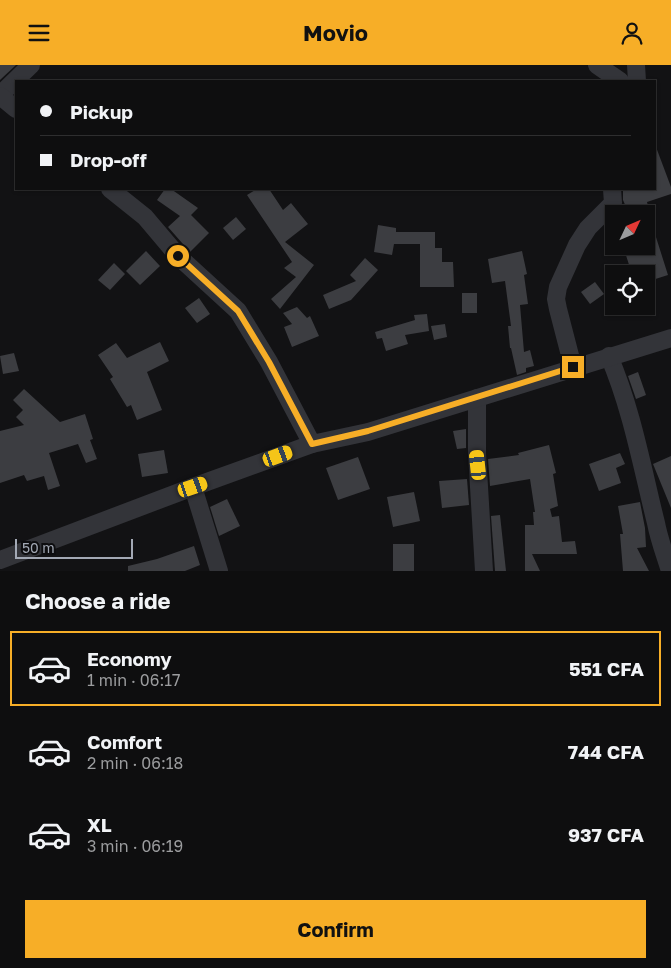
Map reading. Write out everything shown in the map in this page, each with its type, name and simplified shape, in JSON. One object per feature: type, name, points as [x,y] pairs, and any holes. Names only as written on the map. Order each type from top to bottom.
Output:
[{"type":"street","points":[[16,80],[31,65]]},
{"type":"street","points":[[597,65],[619,80]]},
{"type":"street","points":[[636,65],[637,80]]},
{"type":"street","points":[[15,81],[0,96],[15,108]]},
{"type":"street","points":[[111,190],[145,217],[178,256],[238,311],[269,362],[312,444]]},
{"type":"street","points":[[573,367],[556,299],[558,287],[588,228],[613,203],[612,190]]},
{"type":"street","points":[[0,560],[312,444],[368,431],[671,338]]},
{"type":"street","points":[[609,356],[620,381],[630,415],[656,525],[670,571]]},
{"type":"street","points":[[477,398],[477,453],[484,571]]},
{"type":"street","points":[[193,487],[219,571]]},
{"type":"building","points":[[0,65],[16,65],[0,80]]},
{"type":"building","points":[[656,147],[671,187],[671,194],[647,202],[648,205],[625,205],[623,190],[656,190]]},
{"type":"building","points":[[164,190],[172,190],[198,208],[191,215],[209,233],[190,252],[168,227],[180,216],[157,200]]},
{"type":"building","points":[[255,190],[270,190],[283,210],[291,203],[308,224],[285,242],[314,265],[280,309],[271,299],[296,277],[284,268],[292,262],[247,195]]},
{"type":"building","points":[[236,217],[246,229],[233,240],[223,228]]},
{"type":"building","points":[[378,225],[396,228],[396,232],[435,232],[435,248],[442,248],[442,262],[453,262],[454,287],[420,287],[420,244],[394,244],[392,255],[374,252]]},
{"type":"building","points":[[655,234],[668,275],[655,279],[655,265],[629,265],[626,255],[655,255]]},
{"type":"building","points":[[146,251],[160,266],[140,285],[126,271]]},
{"type":"building","points":[[522,251],[527,274],[524,275],[528,304],[520,305],[524,352],[530,350],[534,366],[526,368],[526,372],[517,375],[510,348],[508,326],[511,326],[505,281],[492,283],[488,259]]},
{"type":"building","points":[[365,258],[378,270],[351,300],[329,309],[323,295],[356,281],[350,275]]},
{"type":"building","points":[[114,263],[125,274],[110,290],[98,280]]},
{"type":"building","points":[[595,282],[604,294],[590,304],[581,292]]},
{"type":"building","points":[[462,293],[477,293],[477,313],[462,313]]},
{"type":"building","points":[[199,298],[210,314],[197,323],[185,308]]},
{"type":"building","points":[[297,307],[307,318],[310,316],[319,336],[292,347],[284,327],[292,324],[283,313]]},
{"type":"building","points":[[427,314],[429,331],[405,335],[408,344],[386,351],[382,338],[377,339],[375,332],[415,320],[414,315]]},
{"type":"building","points":[[445,324],[447,337],[434,340],[431,326]]},
{"type":"building","points":[[160,342],[169,361],[147,372],[162,410],[137,420],[131,405],[127,407],[110,379],[113,377],[98,355],[116,343],[127,358]]},
{"type":"building","points":[[14,353],[19,371],[3,374],[0,356]]},
{"type":"building","points":[[638,372],[646,395],[636,399],[628,376]]},
{"type":"building","points":[[24,389],[60,422],[85,414],[93,439],[90,440],[97,459],[86,463],[78,444],[49,453],[60,486],[48,490],[44,476],[27,481],[24,475],[0,483],[0,431],[24,425],[16,417],[23,410],[13,400]]},
{"type":"building","points":[[466,429],[466,448],[457,449],[453,431]]},
{"type":"building","points":[[549,445],[556,473],[553,474],[558,506],[550,509],[552,517],[559,516],[562,542],[575,541],[577,554],[532,554],[540,571],[525,571],[525,525],[534,525],[533,512],[535,512],[530,479],[490,486],[488,459],[519,455],[518,453]]},
{"type":"building","points":[[164,450],[168,473],[142,477],[138,454]]},
{"type":"building","points":[[620,453],[625,464],[616,468],[621,483],[599,491],[589,464]]},
{"type":"building","points":[[671,456],[671,508],[653,464]]},
{"type":"building","points":[[358,457],[370,489],[338,500],[326,468]]},
{"type":"building","points":[[467,479],[469,505],[442,508],[439,481]]},
{"type":"building","points":[[414,492],[420,521],[393,527],[387,497]]},
{"type":"building","points":[[227,499],[240,526],[219,536],[210,507]]},
{"type":"building","points":[[640,502],[645,528],[646,547],[637,548],[649,571],[623,571],[620,534],[623,534],[618,506]]},
{"type":"building","points":[[500,515],[506,571],[495,571],[491,516]]},
{"type":"building","points":[[393,544],[414,544],[414,571],[393,571]]},
{"type":"building","points":[[194,546],[200,565],[185,571],[128,571],[128,566],[157,559]]},
{"type":"route","points":[[178,256],[238,311],[269,362],[312,444],[368,431],[423,415],[573,367]]}]
